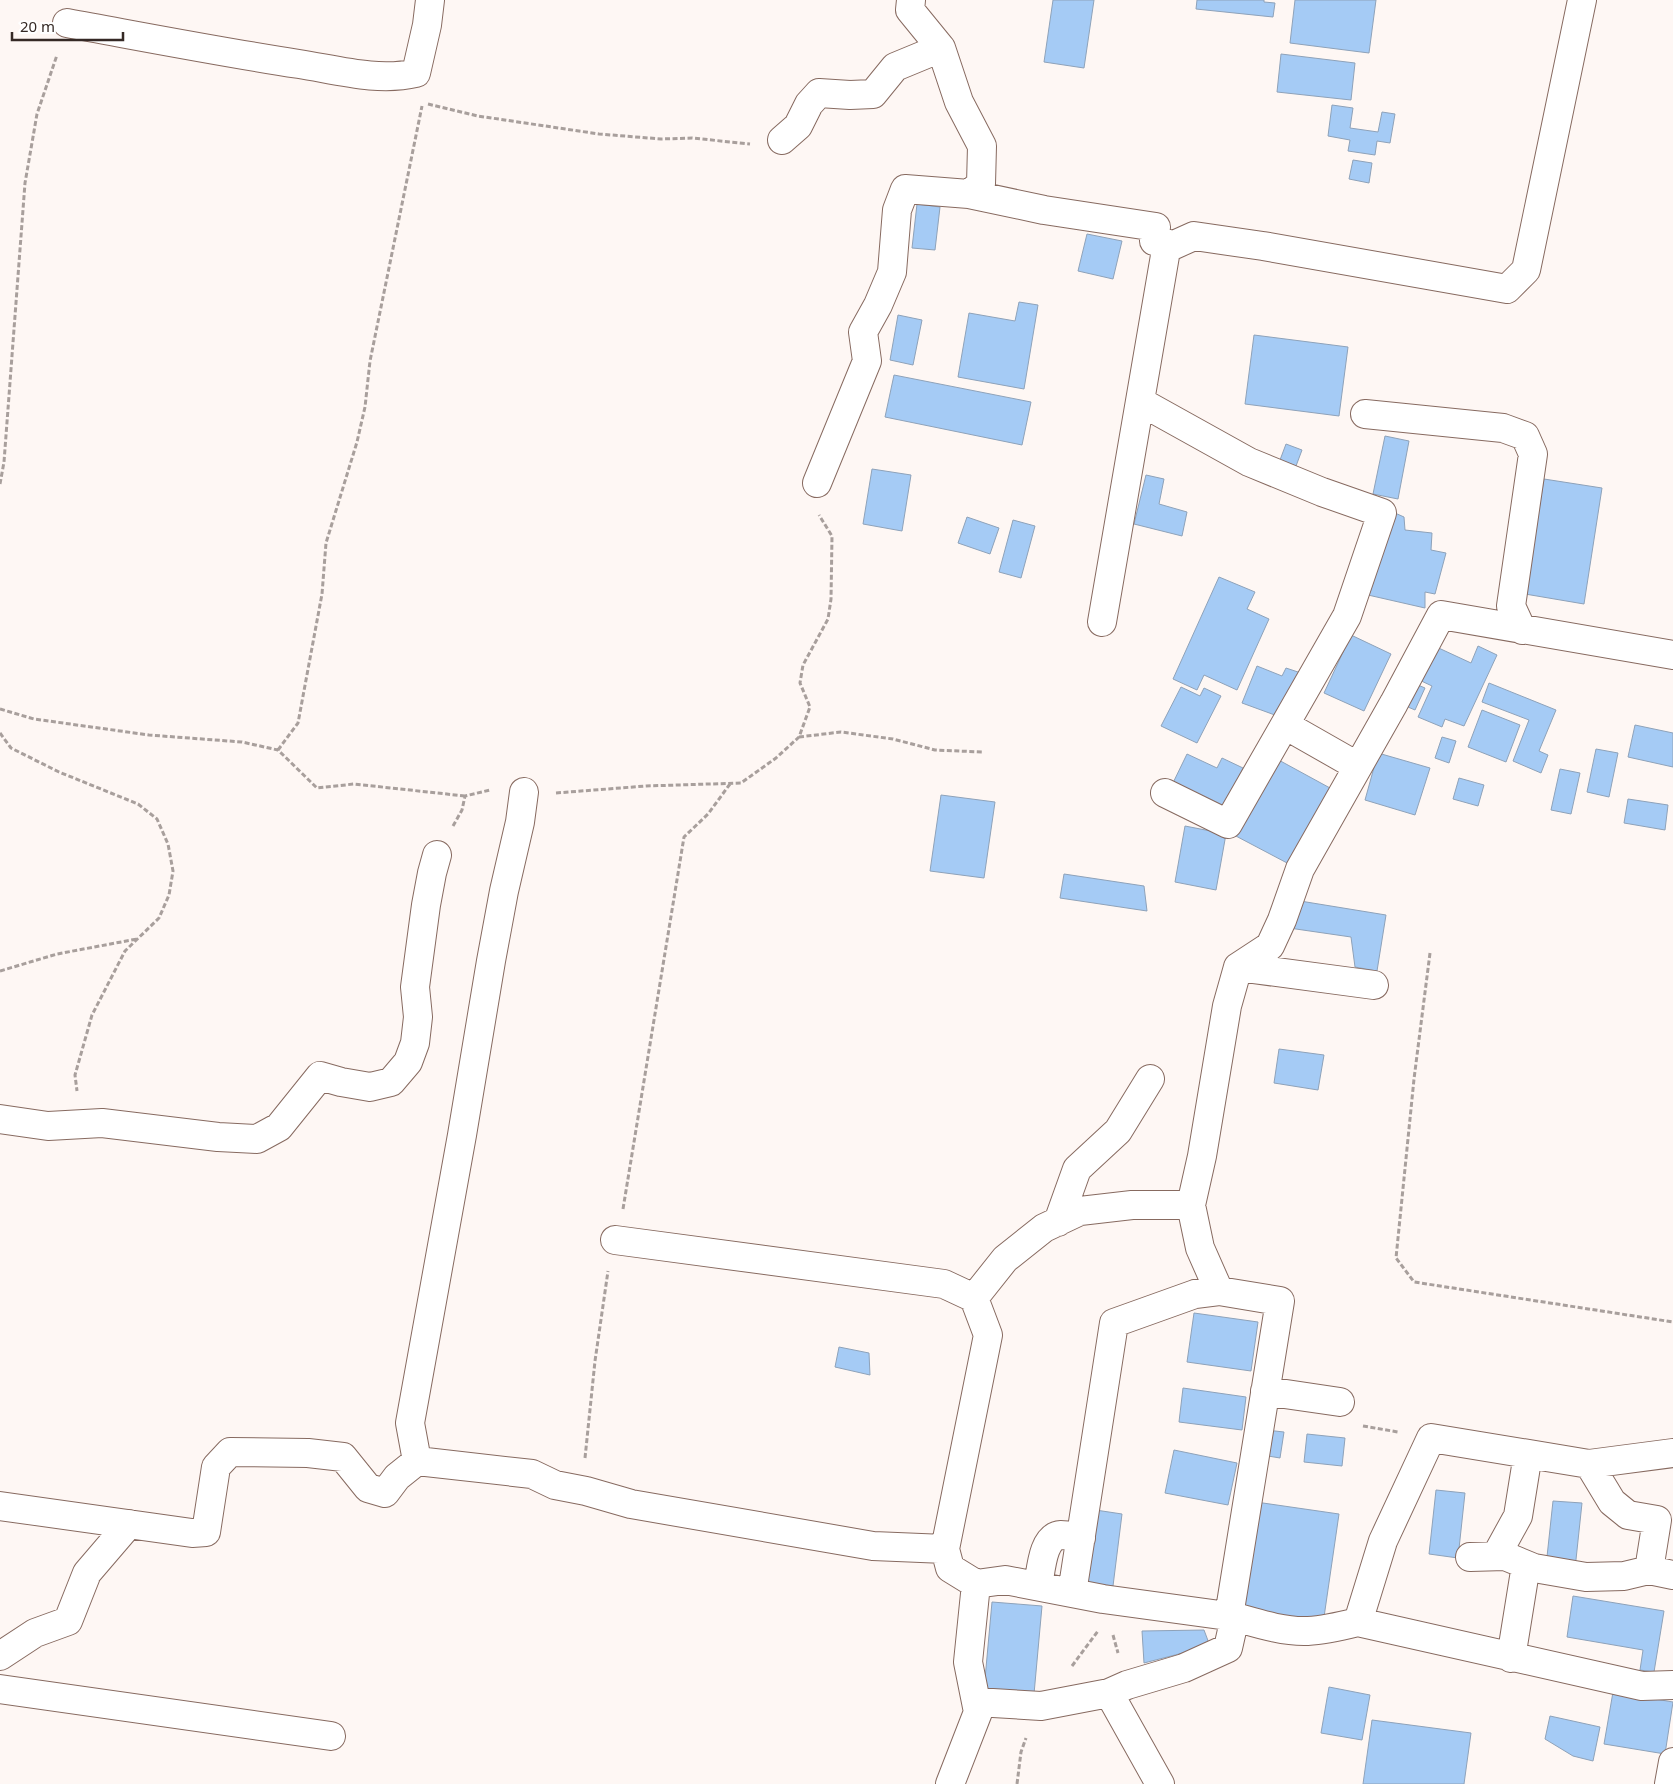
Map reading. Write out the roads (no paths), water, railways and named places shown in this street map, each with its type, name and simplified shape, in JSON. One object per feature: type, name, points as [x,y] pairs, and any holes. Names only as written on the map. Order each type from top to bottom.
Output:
[{"type":"street","points":[[67,22],[296,64],[364,74],[400,76],[416,73],[427,25],[430,0]]},
{"type":"street","points":[[911,0],[910,10],[940,48],[959,102],[982,146],[981,184],[969,194]]},
{"type":"street","points":[[817,483],[867,361],[863,332],[878,305],[892,272],[897,210],[905,189],[969,194],[1044,210],[1156,227],[1154,241],[1174,245],[1194,236],[1264,246],[1507,289],[1526,270],[1582,0]]},
{"type":"street","points":[[782,140],[798,126],[808,104],[819,93],[873,94],[895,67],[940,48]]},
{"type":"street","points":[[1102,622],[1168,244]]},
{"type":"street","points":[[1141,402],[1249,462],[1322,492],[1382,513],[1347,616],[1228,824],[1165,793]]},
{"type":"street","points":[[1365,414],[1503,428],[1525,436],[1533,454],[1511,606],[1522,630]]},
{"type":"street","points":[[1219,1291],[1200,1248],[1191,1205],[1202,1156],[1227,1006],[1238,967],[1270,946],[1282,920],[1300,869],[1394,704],[1441,615],[1673,655]]},
{"type":"street","points":[[1285,724],[1357,766]]},
{"type":"street","points":[[417,1461],[410,1423],[491,961],[504,891],[520,822],[524,792]]},
{"type":"street","points":[[0,1120],[48,1126],[102,1123],[218,1137],[257,1139],[280,1127],[320,1076],[370,1087],[391,1082],[408,1062],[415,1043],[418,1017],[415,987],[426,905],[437,855]]},
{"type":"street","points":[[1238,967],[1374,984]]},
{"type":"street","points":[[1058,1222],[1077,1169],[1118,1131],[1150,1079]]},
{"type":"street","points":[[974,1298],[1005,1259],[1044,1228],[1080,1211],[1132,1205],[1191,1205]]},
{"type":"street","points":[[615,1240],[944,1284],[974,1298],[988,1335],[945,1549],[950,1568],[976,1584],[1005,1580],[1103,1599],[1232,1617],[1271,1627],[1302,1632],[1323,1630],[1358,1622],[1642,1686],[1673,1685]]},
{"type":"street","points":[[976,1702],[1041,1706],[1109,1693],[1127,1685],[1184,1668],[1228,1648],[1280,1301],[1219,1291],[1195,1294],[1114,1323],[1072,1593]]},
{"type":"street","points":[[1265,1391],[1340,1402]]},
{"type":"street","points":[[1358,1622],[1383,1541],[1431,1438],[1589,1464],[1673,1453]]},
{"type":"street","points":[[0,1506],[192,1533],[206,1532],[216,1467],[230,1452],[308,1453],[343,1457],[368,1488],[386,1493],[397,1477],[417,1461],[532,1474],[555,1485],[578,1489],[631,1504],[874,1546],[945,1549]]},
{"type":"street","points":[[1528,1454],[1518,1516],[1483,1556],[1505,1556],[1534,1568],[1586,1577],[1624,1576],[1661,1572],[1657,1520],[1628,1515],[1612,1502],[1589,1464]]},
{"type":"street","points":[[0,1656],[36,1633],[68,1621],[87,1573],[129,1524]]},
{"type":"street","points":[[1038,1586],[1044,1551],[1052,1540],[1060,1535],[1081,1538]]},
{"type":"street","points":[[1512,1658],[1526,1565]]},
{"type":"street","points":[[950,1784],[978,1712],[968,1662],[976,1584]]},
{"type":"street","points":[[0,1689],[331,1736]]},
{"type":"street","points":[[1109,1693],[1160,1784]]},
{"type":"street","points":[[1669,1784],[1673,1762]]}]
